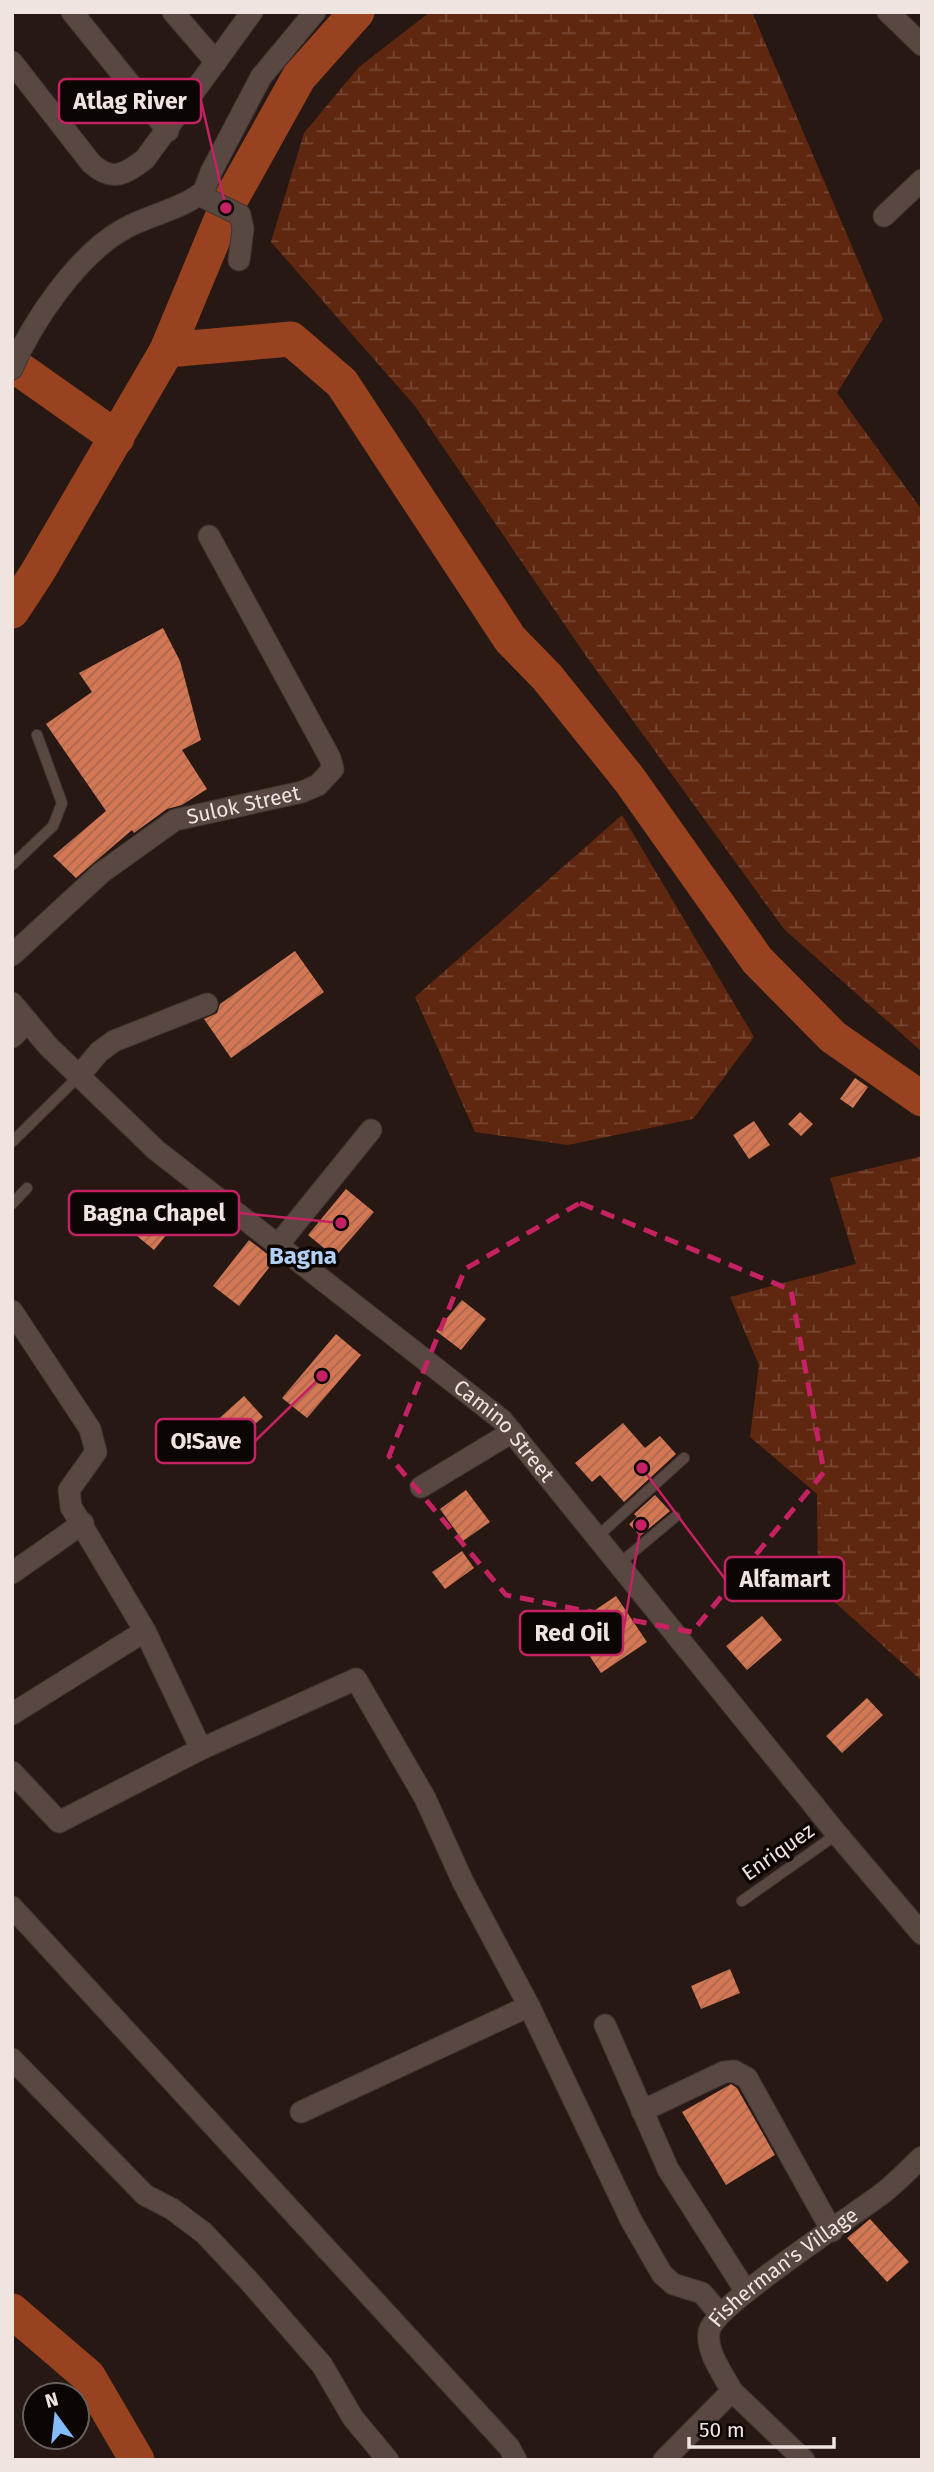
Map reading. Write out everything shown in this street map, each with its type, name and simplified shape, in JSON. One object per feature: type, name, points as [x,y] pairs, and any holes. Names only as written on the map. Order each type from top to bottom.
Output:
[{"type":"street","points":[[72,12],[168,131]]},
{"type":"street","points":[[173,12],[216,62]]},
{"type":"street","points":[[12,62],[91,163],[100,173],[113,177],[124,174],[145,159],[168,131],[252,12]]},
{"type":"street","points":[[202,198],[211,172],[261,77],[315,12]]},
{"type":"street","points":[[888,12],[922,45]]},
{"type":"street","points":[[884,216],[922,180]]},
{"type":"street","points":[[16,355],[73,273],[101,245],[122,230],[202,198],[236,212],[243,229],[239,260]]},
{"type":"street","name":"Sulok Street","points":[[12,955],[101,873],[175,820],[302,792],[318,785],[333,769],[330,758],[209,536]]},
{"type":"street","name":"Camino Street","points":[[12,1003],[79,1076],[156,1150],[502,1420],[837,1834],[922,1934]]},
{"type":"street","points":[[79,1076],[99,1052],[114,1041],[207,1004]]},
{"type":"street","points":[[12,1037],[28,1022]]},
{"type":"street","points":[[277,1246],[371,1130]]},
{"type":"street","points":[[12,1311],[90,1429],[96,1452],[69,1490],[71,1507],[145,1630],[201,1749]]},
{"type":"street","points":[[421,1487],[512,1432]]},
{"type":"street","points":[[12,1573],[83,1523]]},
{"type":"street","points":[[12,1714],[145,1630]]},
{"type":"street","points":[[12,1772],[59,1822],[201,1749],[356,1679],[425,1798],[463,1882],[528,2006],[631,2220],[662,2274],[673,2284],[702,2293],[719,2313]]},
{"type":"street","points":[[12,1907],[214,2129],[452,2381],[509,2447],[516,2460]]},
{"type":"street","points":[[301,2112],[528,2006]]},
{"type":"street","points":[[604,2025],[668,2169],[745,2290]]},
{"type":"street","points":[[12,2059],[145,2195],[172,2209],[204,2233],[250,2282],[322,2365],[353,2418],[388,2460]]},
{"type":"street","points":[[642,2110],[724,2071],[734,2071],[747,2078],[832,2231]]},
{"type":"street","name":"Fisherman's Village","points":[[804,2460],[732,2391],[709,2347],[709,2330],[719,2313],[745,2290],[832,2231],[885,2191],[922,2157]]},
{"type":"street","points":[[664,2460],[732,2391]]},
{"type":"lane","points":[[12,865],[53,826],[62,803],[37,734]]},
{"type":"lane","points":[[12,1142],[79,1076]]},
{"type":"lane","points":[[12,1205],[27,1188]]},
{"type":"lane","points":[[598,1536],[684,1458]]},
{"type":"lane","points":[[620,1563],[675,1517]]},
{"type":"lane","name":"Enriquez","points":[[741,1901],[837,1834]]},
{"type":"highlighted area","points":[[580,1203],[791,1290],[824,1472],[692,1632],[506,1595],[389,1456],[465,1269]]},
{"type":"green space","points":[[430,12],[752,12],[883,319],[837,393],[922,510],[922,1052],[784,929],[586,656],[415,406],[271,242],[304,133],[359,67]]},
{"type":"green space","points":[[622,815],[754,1037],[693,1119],[568,1145],[475,1132],[415,997]]},
{"type":"green space","points":[[922,1156],[922,1681],[818,1587],[817,1494],[750,1437],[759,1365],[730,1297],[856,1264],[830,1178]]},
{"type":"building","points":[[163,628],[180,661],[201,740],[182,750],[207,789],[182,805],[167,809],[134,833],[132,830],[76,878],[53,856],[106,811],[46,724],[92,692],[79,673]]},
{"type":"building","points":[[295,951],[324,992],[231,1058],[204,1019],[217,1013],[220,1004]]},
{"type":"building","points":[[855,1078],[868,1087],[853,1108],[840,1099]]},
{"type":"building","points":[[800,1112],[813,1124],[801,1136],[788,1124]]},
{"type":"building","points":[[754,1121],[770,1145],[749,1159],[733,1135]]},
{"type":"building","points":[[346,1189],[374,1212],[335,1257],[308,1235]]},
{"type":"building","points":[[157,1190],[184,1213],[154,1250],[126,1227]]},
{"type":"building","points":[[249,1240],[275,1260],[239,1306],[213,1286]]},
{"type":"building","points":[[462,1300],[486,1319],[461,1350],[436,1331]]},
{"type":"building","points":[[336,1334],[361,1355],[307,1418],[282,1398]]},
{"type":"building","points":[[244,1396],[263,1417],[234,1443],[215,1422]]},
{"type":"building","points":[[623,1423],[645,1448],[660,1436],[676,1454],[624,1502],[600,1475],[592,1482],[575,1463]]},
{"type":"building","points":[[466,1490],[490,1522],[463,1541],[440,1509]]},
{"type":"building","points":[[655,1495],[670,1511],[640,1536],[629,1524],[637,1517],[634,1514]]},
{"type":"building","points":[[462,1551],[474,1568],[445,1589],[432,1572]]},
{"type":"building","points":[[616,1596],[647,1642],[601,1673],[570,1627]]},
{"type":"building","points":[[762,1616],[782,1640],[747,1670],[726,1646]]},
{"type":"building","points":[[867,1698],[883,1715],[842,1753],[826,1736]]},
{"type":"building","points":[[730,1969],[740,1993],[701,2009],[691,1986]]},
{"type":"building","points":[[731,2084],[737,2088],[775,2155],[726,2185],[682,2112]]},
{"type":"building","points":[[870,2219],[909,2262],[887,2282],[847,2238]]},
{"type":"waterway","points":[[12,611],[167,350],[226,208],[299,77],[357,12]]},
{"type":"waterway","points":[[167,350],[291,339],[342,383],[510,639],[547,677],[629,779],[757,960],[833,1037],[922,1099]]},
{"type":"waterway","points":[[12,364],[117,438]]},
{"type":"waterway","points":[[12,2311],[88,2376],[137,2460]]},
{"type":"place","name":"Atlag River","points":[[226,208]]},
{"type":"place","name":"Bagna Chapel","points":[[341,1223]]},
{"type":"place","name":"O!Save","points":[[322,1376]]},
{"type":"place","name":"Alfamart","points":[[642,1468]]},
{"type":"place","name":"Red Oil","points":[[641,1525]]},
{"type":"district","name":"Bagna","points":[[303,1256]]}]
